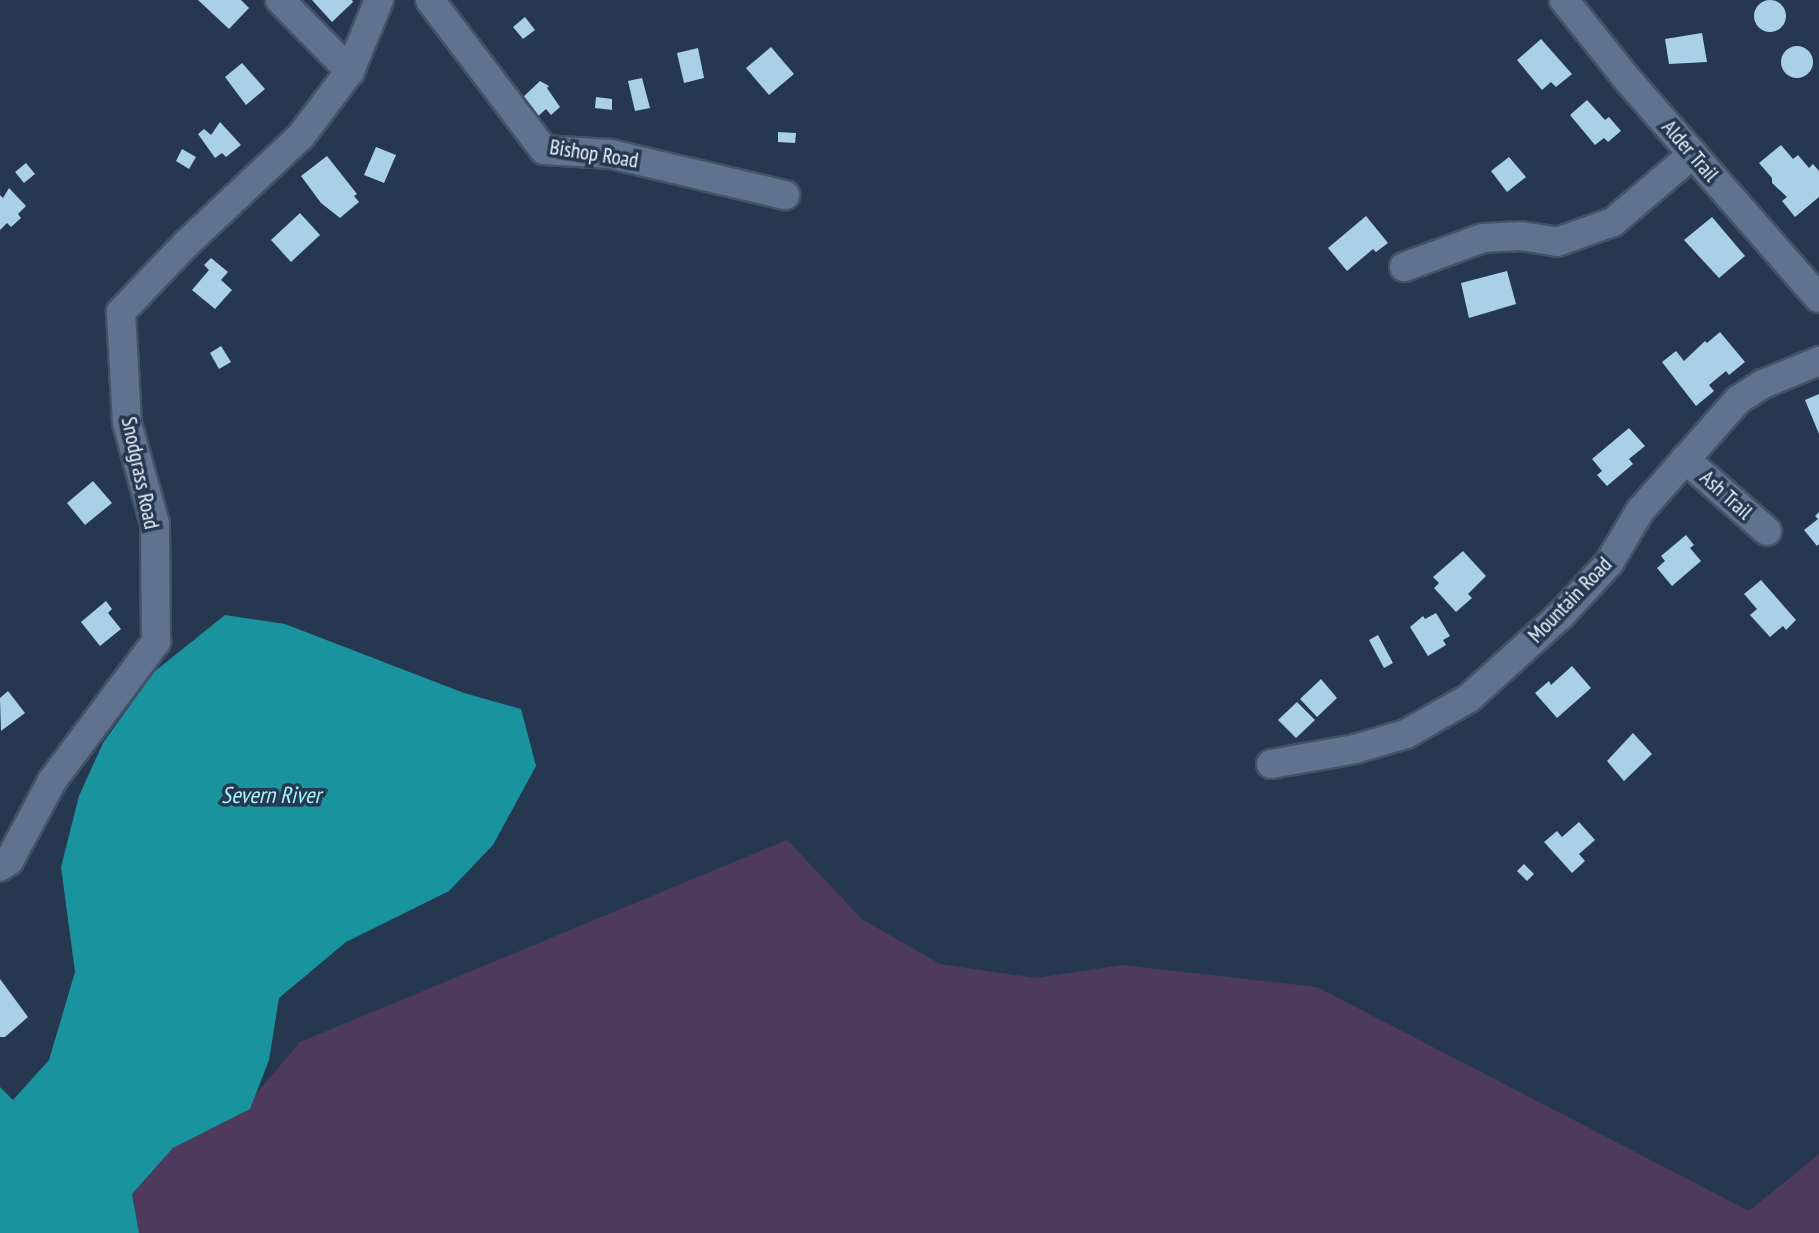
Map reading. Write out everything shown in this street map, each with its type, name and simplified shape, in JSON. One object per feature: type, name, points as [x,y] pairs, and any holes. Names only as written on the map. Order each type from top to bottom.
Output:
[{"type":"street","points":[[280,0],[350,71]]},
{"type":"street","name":"Snodgrass Road","points":[[0,867],[9,861],[52,781],[156,642],[155,524],[127,423],[121,312],[187,243],[302,136],[350,71],[379,0]]},
{"type":"street","name":"Bishop Road","points":[[430,0],[544,150],[611,154],[785,195]]},
{"type":"street","name":"Alder Trail","points":[[1564,0],[1627,79],[1819,298]]},
{"type":"street","points":[[1404,267],[1483,238],[1521,236],[1557,242],[1614,222],[1693,154]]},
{"type":"street","name":"Mountain Road","points":[[1271,764],[1355,748],[1406,734],[1469,698],[1561,615],[1609,563],[1640,511],[1738,400],[1763,384],[1819,360]]},
{"type":"street","name":"Ash Trail","points":[[1685,459],[1767,531]]},
{"type":"shaded area","points":[[787,840],[862,919],[940,964],[1036,978],[1122,965],[1317,987],[1749,1211],[1819,1154],[1819,1233],[139,1233],[132,1194],[174,1147],[250,1109],[256,1094],[300,1042]]},
{"type":"water","name":"Severn River","points":[[225,615],[285,624],[464,693],[521,709],[536,766],[493,845],[449,891],[346,942],[279,998],[269,1060],[250,1109],[173,1148],[132,1194],[139,1233],[0,1233],[0,1087],[13,1100],[49,1060],[75,972],[61,867],[79,796],[103,743],[154,672]]},
{"type":"building","points":[[198,0],[241,0],[249,8],[229,29]]},
{"type":"building","points":[[312,0],[352,0],[353,2],[332,22]]},
{"type":"building","points":[[1770,0],[1781,5],[1786,16],[1781,27],[1770,32],[1759,27],[1754,16],[1759,5]]},
{"type":"building","points":[[525,17],[535,30],[523,39],[513,27]]},
{"type":"building","points":[[1702,33],[1707,62],[1669,64],[1665,39]]},
{"type":"building","points":[[1541,39],[1572,74],[1556,87],[1551,82],[1542,90],[1517,60]]},
{"type":"building","points":[[1797,46],[1809,50],[1813,62],[1809,74],[1797,78],[1785,74],[1781,62],[1785,50]]},
{"type":"building","points":[[771,47],[794,74],[769,95],[746,68]]},
{"type":"building","points":[[698,48],[704,78],[684,83],[677,53]]},
{"type":"building","points":[[242,63],[265,89],[246,105],[225,77]]},
{"type":"building","points":[[642,78],[650,108],[635,111],[628,81]]},
{"type":"building","points":[[540,81],[549,86],[547,88],[560,107],[551,115],[546,109],[535,119],[520,100]]},
{"type":"building","points":[[596,97],[612,99],[612,110],[595,108]]},
{"type":"building","points":[[1587,100],[1605,120],[1609,117],[1621,131],[1608,142],[1604,138],[1595,145],[1570,115]]},
{"type":"building","points":[[220,122],[241,145],[226,157],[222,153],[215,158],[198,134],[204,129],[211,135]]},
{"type":"building","points":[[778,132],[796,133],[795,143],[778,142]]},
{"type":"building","points":[[1781,145],[1793,159],[1798,155],[1809,168],[1813,164],[1819,171],[1819,197],[1795,217],[1782,201],[1787,197],[1772,183],[1772,178],[1759,163]]},
{"type":"building","points":[[376,147],[396,155],[384,183],[364,175]]},
{"type":"building","points":[[182,149],[196,157],[189,169],[176,161]]},
{"type":"building","points":[[327,156],[357,194],[354,196],[359,202],[340,218],[321,203],[301,176]]},
{"type":"building","points":[[1509,157],[1526,177],[1507,192],[1491,171]]},
{"type":"building","points":[[26,163],[35,174],[24,183],[15,172]]},
{"type":"building","points":[[9,188],[26,206],[18,214],[21,218],[11,227],[7,223],[0,230],[0,195],[3,198]]},
{"type":"building","points":[[300,213],[320,235],[291,262],[271,240]]},
{"type":"building","points":[[1366,216],[1388,243],[1376,252],[1373,249],[1347,271],[1328,248]]},
{"type":"building","points":[[1712,217],[1745,256],[1719,278],[1684,240]]},
{"type":"building","points":[[211,258],[228,272],[221,280],[232,290],[215,309],[192,290],[209,270],[204,265]]},
{"type":"building","points":[[1507,271],[1516,304],[1469,318],[1461,283]]},
{"type":"building","points":[[1720,332],[1745,362],[1729,375],[1726,371],[1709,385],[1714,391],[1696,406],[1662,362],[1676,351],[1684,361],[1705,341],[1707,343]]},
{"type":"building","points":[[221,346],[231,362],[219,369],[210,353]]},
{"type":"building","points":[[1819,394],[1819,434],[1805,400]]},
{"type":"building","points":[[1629,428],[1645,446],[1629,459],[1633,464],[1607,486],[1597,475],[1602,471],[1592,459]]},
{"type":"building","points":[[93,481],[112,503],[85,525],[67,503]]},
{"type":"building","points":[[1819,512],[1817,546],[1804,530],[1818,519],[1815,516]]},
{"type":"building","points":[[1686,535],[1694,545],[1690,548],[1701,561],[1672,586],[1657,568],[1665,561],[1661,556]]},
{"type":"building","points":[[1463,551],[1486,576],[1468,594],[1472,598],[1456,612],[1434,588],[1439,583],[1433,577]]},
{"type":"building","points":[[1761,580],[1796,620],[1786,630],[1783,626],[1770,637],[1750,615],[1757,609],[1744,594]]},
{"type":"building","points":[[106,601],[112,609],[108,613],[121,629],[100,646],[81,622]]},
{"type":"building","points":[[1436,613],[1450,636],[1443,640],[1446,645],[1428,656],[1410,627],[1423,616],[1425,619]]},
{"type":"building","points":[[1378,635],[1393,663],[1384,668],[1369,640]]},
{"type":"building","points":[[1572,666],[1591,688],[1557,718],[1535,693],[1549,681],[1551,685]]},
{"type":"building","points":[[1321,679],[1337,698],[1317,717],[1300,699]]},
{"type":"building","points":[[8,691],[25,713],[1,731],[0,698]]},
{"type":"building","points":[[1297,702],[1315,720],[1296,738],[1278,720]]},
{"type":"building","points":[[1633,733],[1652,754],[1624,781],[1607,761]]},
{"type":"building","points":[[1579,822],[1595,840],[1579,854],[1585,861],[1572,873],[1544,842],[1557,831],[1562,837]]},
{"type":"building","points":[[1524,864],[1534,874],[1527,881],[1517,871]]},
{"type":"building","points":[[0,979],[28,1017],[5,1037],[0,1037]]}]
